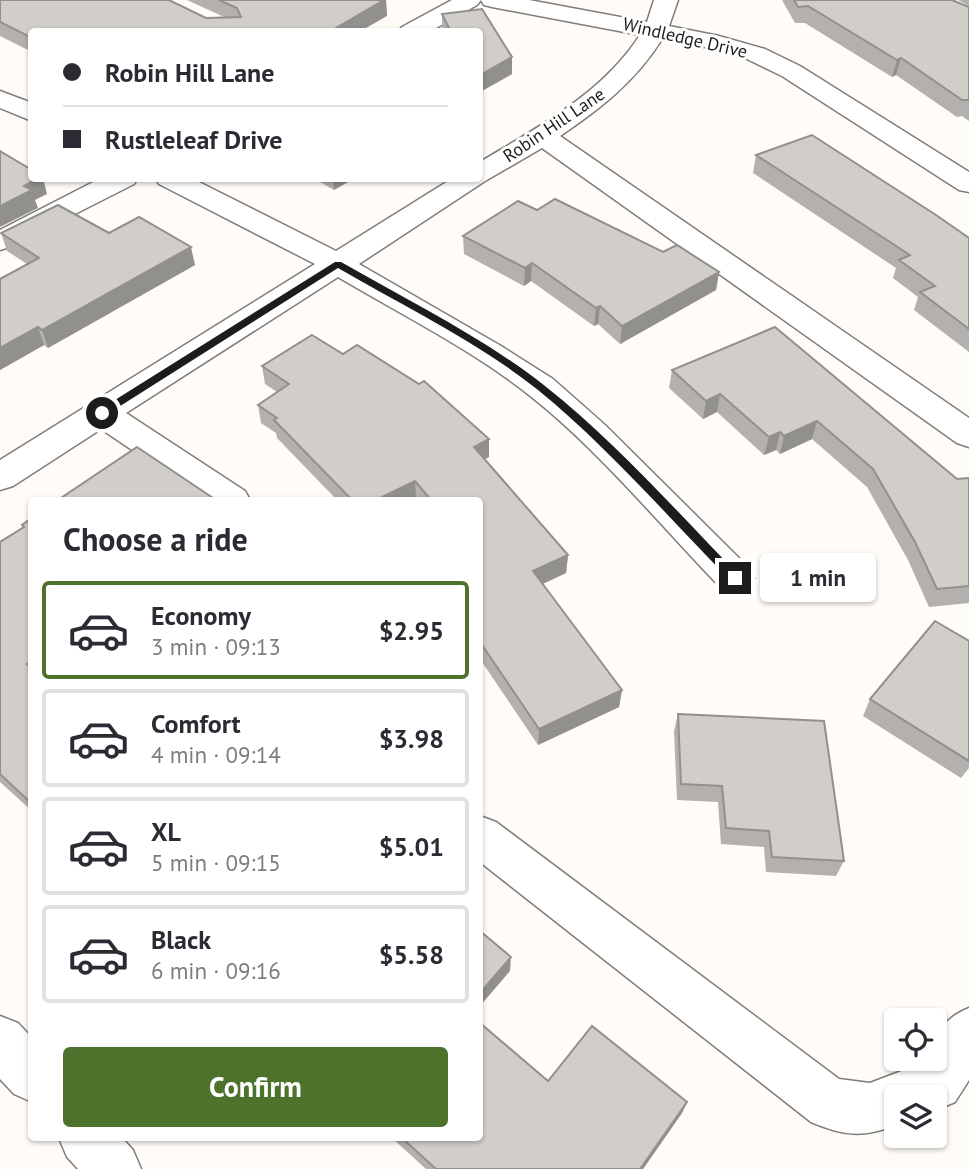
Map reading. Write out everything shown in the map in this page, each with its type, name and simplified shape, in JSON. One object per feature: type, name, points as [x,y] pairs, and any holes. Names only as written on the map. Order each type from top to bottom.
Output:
[{"type":"street","points":[[417,28],[469,0]]},
{"type":"street","name":"Windledge Drive","points":[[492,0],[656,30],[756,54],[791,72],[969,184]]},
{"type":"street","name":"Robin Hill Lane","points":[[483,172],[607,91],[636,61],[656,30],[666,0]]},
{"type":"street","points":[[0,99],[28,111]]},
{"type":"street","points":[[541,135],[969,435]]},
{"type":"street","points":[[0,241],[116,182]]},
{"type":"street","points":[[177,182],[338,264],[489,352],[541,387],[593,433],[735,578]]},
{"type":"street","points":[[0,477],[467,182]]},
{"type":"street","points":[[102,413],[228,497]]},
{"type":"street","points":[[483,838],[829,1104],[870,1109],[884,1104]]},
{"type":"street","points":[[933,1085],[969,1032]]},
{"type":"street","points":[[0,1041],[28,1072]]},
{"type":"street","points":[[89,1141],[114,1169]]},
{"type":"building","points":[[0,0],[169,0],[206,18],[241,17],[237,8],[219,0],[384,0],[336,28],[28,28],[28,36],[0,22]]},
{"type":"building","points":[[794,0],[952,0],[969,7],[969,100],[962,100],[901,58],[897,60],[808,6],[798,7]]},
{"type":"building","points":[[482,9],[512,57],[483,73],[483,28],[449,28],[442,14]]},
{"type":"building","points":[[812,135],[969,238],[969,329],[920,292],[935,286],[899,260],[910,255],[756,155]]},
{"type":"building","points":[[0,151],[28,168],[28,182],[31,182],[24,186],[32,190],[0,206]]},
{"type":"building","points":[[555,199],[663,252],[677,245],[719,272],[622,326],[600,306],[596,308],[532,263],[525,268],[463,236],[518,201],[537,210]]},
{"type":"building","points":[[58,205],[109,233],[139,217],[191,247],[42,330],[38,327],[0,348],[0,279],[39,258],[1,233]]},
{"type":"building","points":[[775,327],[957,479],[969,478],[969,586],[937,589],[915,542],[873,469],[817,421],[784,436],[780,432],[769,437],[720,394],[706,401],[672,370]]},
{"type":"building","points":[[312,335],[343,354],[357,345],[419,384],[424,381],[489,439],[474,447],[568,555],[533,571],[622,690],[539,729],[483,646],[483,497],[428,497],[415,481],[382,497],[349,497],[274,420],[277,418],[258,405],[289,384],[262,366]]},
{"type":"building","points":[[137,447],[212,497],[62,497]]},
{"type":"building","points":[[28,521],[28,800],[0,774],[0,542],[24,527],[22,525]]},
{"type":"building","points":[[935,621],[969,641],[969,761],[870,699]]},
{"type":"building","points":[[678,714],[824,721],[844,861],[772,857],[769,831],[726,828],[722,786],[681,784]]},
{"type":"building","points":[[483,934],[511,957],[483,990]]},
{"type":"building","points":[[483,1026],[548,1081],[592,1026],[687,1102],[640,1169],[436,1169],[405,1141],[483,1141]]},
{"type":"route","points":[[102,413],[338,264],[489,352],[541,387],[593,433],[735,578]]}]
